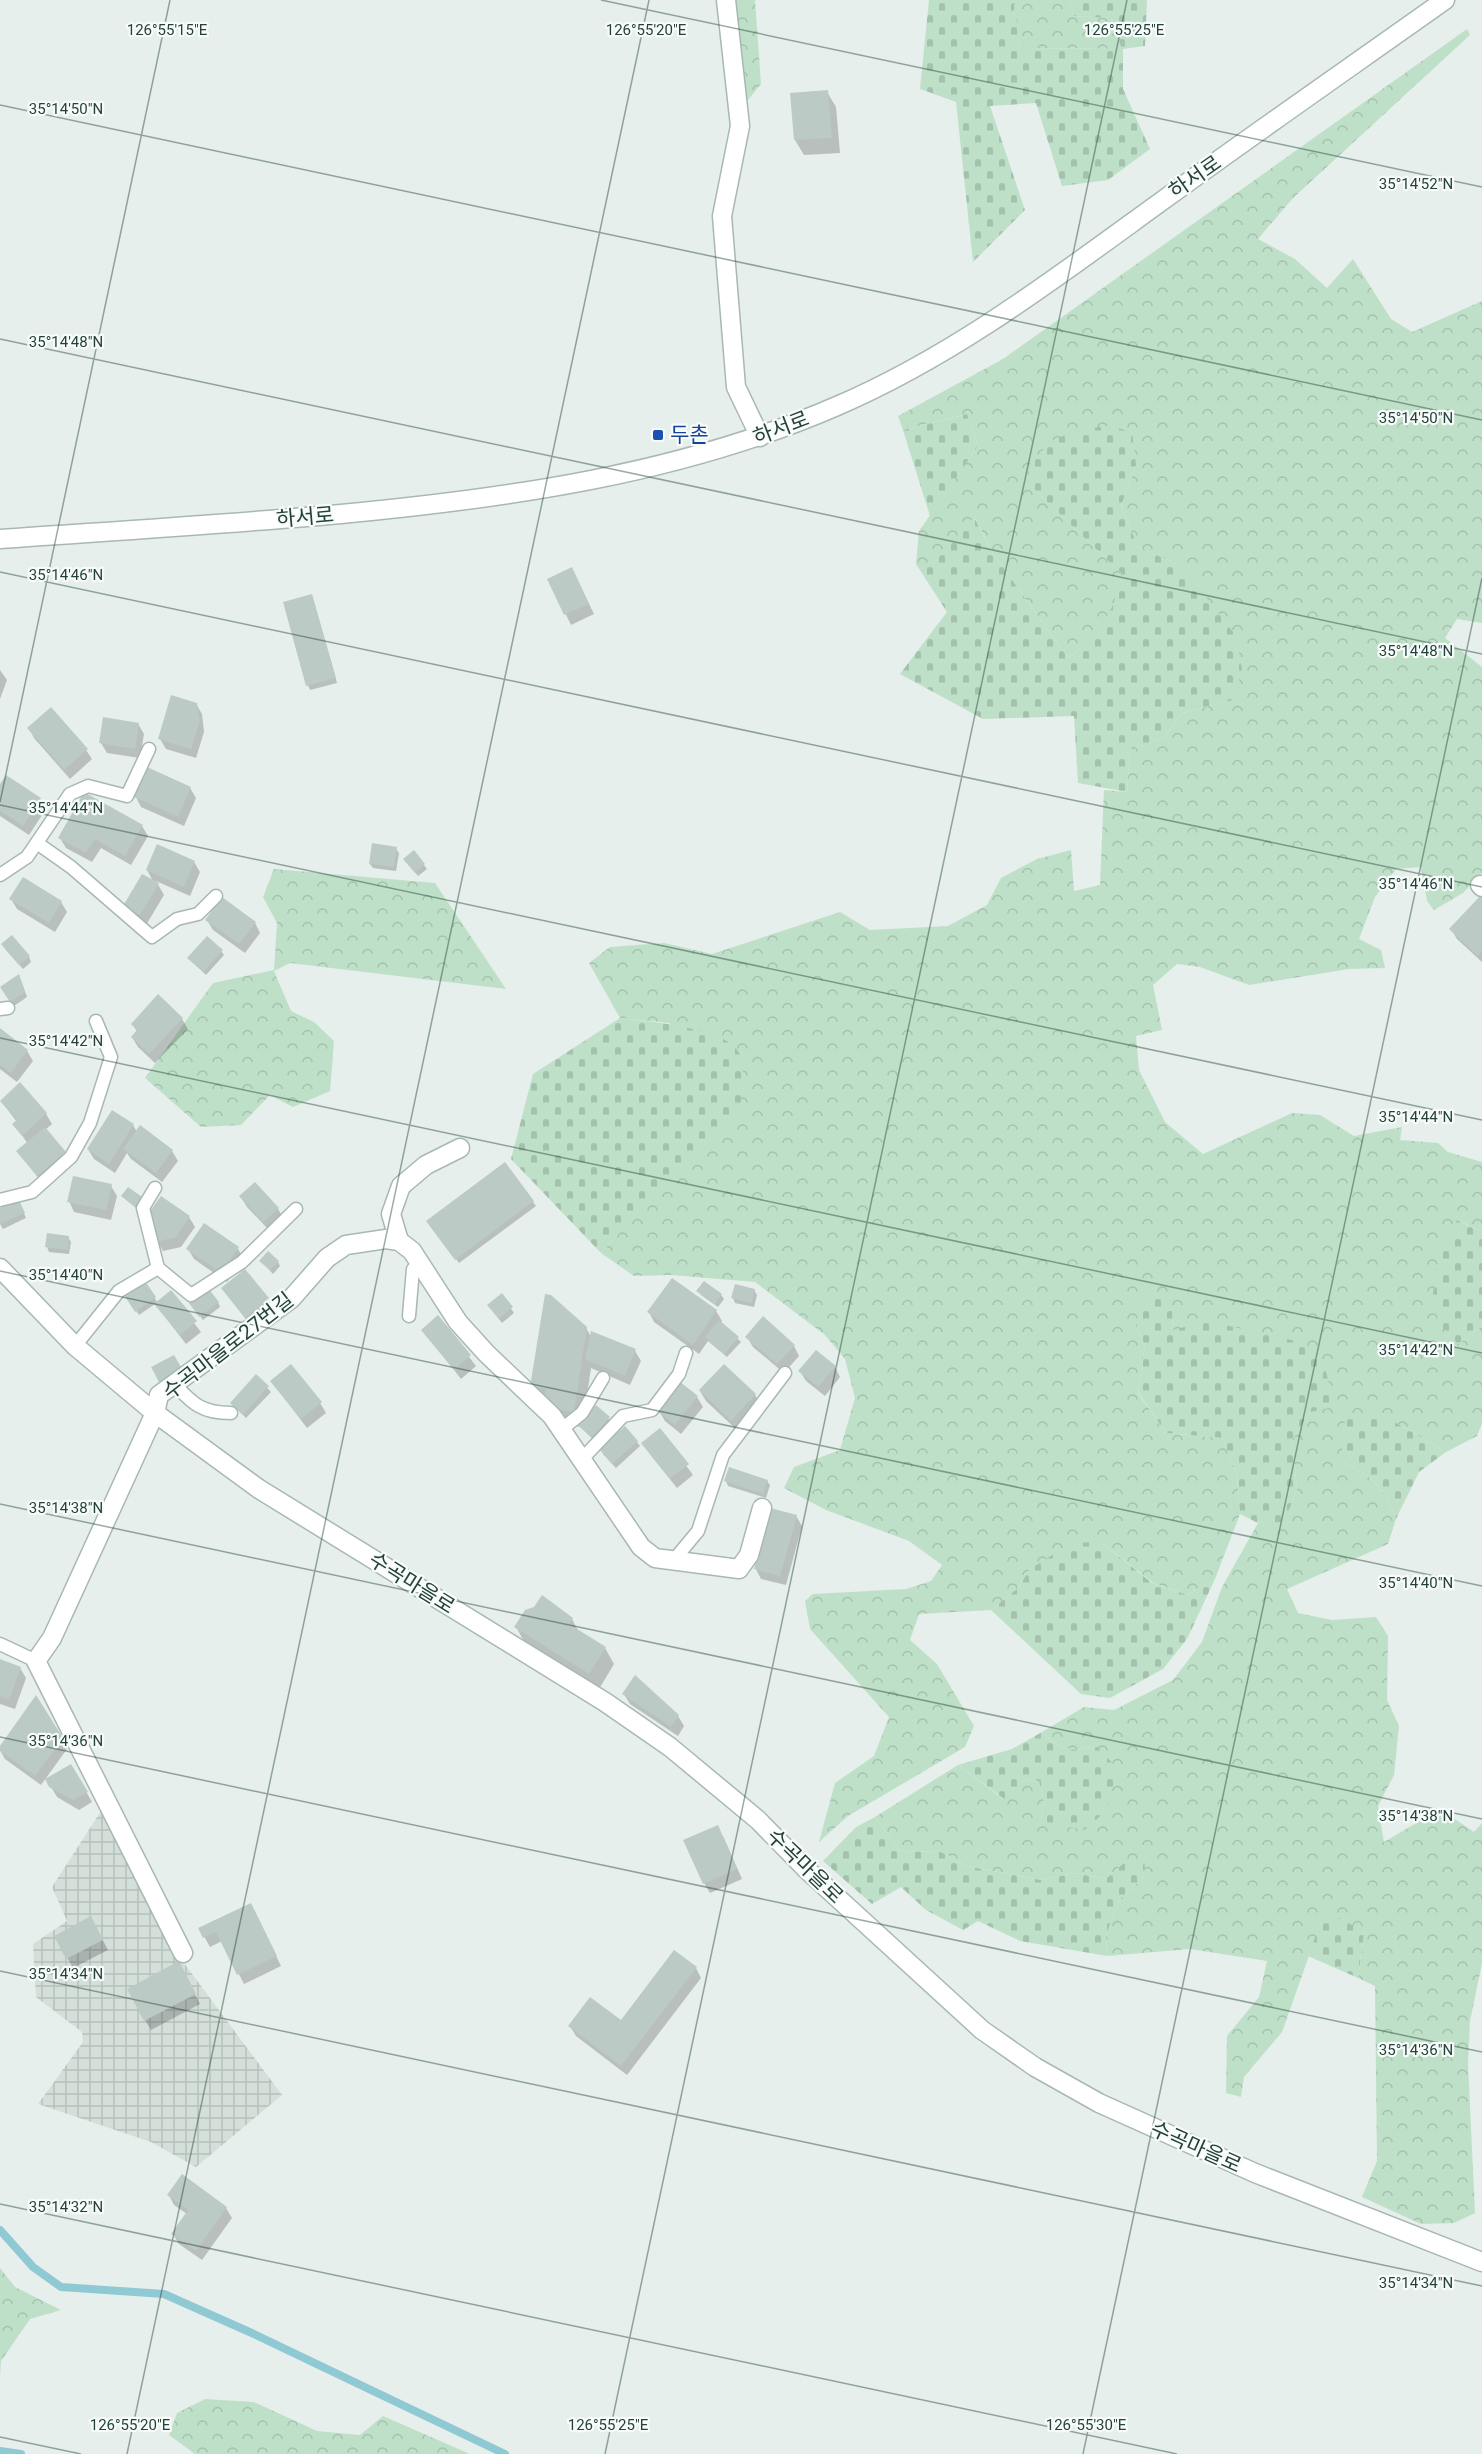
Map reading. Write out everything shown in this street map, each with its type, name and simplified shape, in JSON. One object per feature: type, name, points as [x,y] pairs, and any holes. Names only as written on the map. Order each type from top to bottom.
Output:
[{"type":"street","points":[[726,0],[740,126],[722,216],[736,387],[760,437]]},
{"type":"street","name":"하서로","points":[[0,539],[253,522],[441,504],[586,481],[670,463],[760,437],[839,406],[920,365],[982,326],[1063,274],[1167,197],[1445,0]]},
{"type":"street","points":[[460,1148],[426,1165],[401,1186],[391,1214],[399,1241],[412,1251],[458,1322],[486,1353],[552,1416],[641,1547],[655,1558],[739,1569],[749,1555],[762,1508]]},
{"type":"street","name":"수곡마을로27번길","points":[[155,1413],[159,1395],[291,1299],[327,1258],[346,1245],[386,1239],[399,1241]]},
{"type":"street","name":"수곡마을로","points":[[0,1268],[75,1346],[155,1413],[259,1489],[605,1702],[670,1747],[758,1820],[806,1869],[982,2030],[1035,2067],[1099,2103],[1255,2173],[1482,2262]]},
{"type":"street","points":[[155,1413],[52,1638],[36,1661],[183,1953]]},
{"type":"lane","points":[[0,875],[27,857],[70,794],[88,786],[127,796],[149,749]]},
{"type":"lane","points":[[37,843],[71,867],[152,937],[177,919],[198,914],[216,896]]},
{"type":"lane","points":[[0,1200],[32,1192],[71,1157],[90,1123],[111,1057],[96,1021]]},
{"type":"lane","points":[[155,1188],[143,1208],[158,1268],[191,1295],[243,1263],[296,1209]]},
{"type":"lane","points":[[409,1316],[414,1269],[420,1264]]},
{"type":"lane","points":[[75,1346],[119,1291],[158,1268]]},
{"type":"lane","points":[[582,1459],[623,1416],[652,1410],[679,1374],[686,1353]]},
{"type":"lane","points":[[673,1561],[698,1531],[723,1455],[785,1373]]},
{"type":"lane","points":[[562,1429],[582,1413],[603,1378]]},
{"type":"lane","points":[[174,1384],[189,1401],[212,1413],[231,1413]]},
{"type":"lane","points":[[0,1644],[36,1661]]},
{"type":"shaded area","points":[[101,1811],[178,1955],[282,2095],[196,2167],[151,2142],[38,2104],[83,2042],[82,2032],[36,1997],[33,1944],[67,1921],[52,1887]]},
{"type":"green space","points":[[736,0],[755,0],[761,84],[747,101]]},
{"type":"green space","points":[[929,0],[1015,0],[1014,12],[1024,48],[1122,49],[1111,18],[1074,16],[1068,0],[1147,0],[1145,46],[1123,49],[1123,89],[1150,149],[1108,180],[1062,186],[1036,103],[990,106],[1025,210],[973,262],[956,102],[920,89]]},
{"type":"green space","points":[[1015,0],[1068,0],[1074,16],[1111,18],[1123,49],[1023,48],[1014,12]]},
{"type":"green space","points":[[1467,29],[1470,35],[1293,198],[1258,239],[1295,259],[1327,288],[1353,259],[1391,319],[1412,332],[1482,301],[1482,623],[1457,619],[1445,638],[1482,667],[1482,873],[1463,893],[1434,910],[1427,901],[1421,867],[1396,869],[1375,897],[1359,939],[1381,950],[1385,968],[1349,969],[1249,985],[1200,967],[1177,964],[1153,985],[1162,1030],[1136,1036],[1139,1070],[1165,1122],[1203,1154],[1292,1113],[1320,1115],[1354,1136],[1402,1127],[1400,1140],[1438,1143],[1448,1152],[1482,1162],[1482,1232],[1458,1220],[1458,1344],[1482,1328],[1482,1423],[1477,1436],[1446,1452],[1393,1421],[1342,1461],[1370,1478],[1386,1497],[1396,1519],[1388,1544],[1287,1589],[1298,1613],[1332,1620],[1376,1617],[1388,1636],[1387,1700],[1399,1726],[1394,1775],[1378,1806],[1384,1842],[1440,1809],[1474,1832],[1482,1823],[1482,1963],[1470,2021],[1468,2064],[1475,2213],[1454,2223],[1421,2224],[1362,2197],[1377,2161],[1375,1986],[1358,1978],[1364,1933],[1321,1922],[1282,2032],[1244,2077],[1241,2097],[1226,2093],[1227,2036],[1259,1997],[1267,1961],[1190,1949],[1107,1956],[1106,1935],[1119,1900],[1144,1877],[1126,1861],[1106,1879],[1075,1873],[1041,1880],[967,1866],[939,1851],[901,1852],[875,1817],[958,1765],[1003,1799],[1025,1779],[1039,1781],[1044,1802],[1041,1820],[1097,1747],[1073,1749],[1062,1747],[1042,1732],[1084,1707],[1114,1710],[1173,1680],[1202,1642],[1222,1587],[1258,1523],[1284,1521],[1297,1490],[1292,1440],[1310,1412],[1173,1331],[1172,1308],[1136,1326],[1145,1345],[1138,1393],[1166,1433],[1222,1438],[1237,1475],[1240,1514],[1215,1579],[1188,1595],[1153,1583],[1101,1542],[1030,1569],[1018,1588],[991,1610],[919,1614],[910,1640],[937,1664],[974,1726],[965,1747],[848,1816],[819,1842],[835,1783],[874,1756],[889,1717],[810,1629],[805,1601],[813,1594],[906,1589],[931,1581],[942,1565],[909,1541],[826,1510],[784,1488],[794,1467],[840,1450],[855,1398],[845,1359],[825,1335],[755,1282],[671,1275],[634,1276],[601,1253],[709,1135],[739,1113],[669,1023],[620,1018],[589,963],[610,947],[664,943],[712,954],[840,912],[870,930],[948,926],[987,905],[1001,878],[1037,859],[1071,850],[1074,891],[1100,885],[1104,790],[1127,792],[1130,750],[1164,738],[1182,713],[1233,700],[1182,566],[1138,547],[1121,506],[1136,465],[1036,491],[1122,574],[1117,601],[1096,636],[1068,658],[992,552],[975,518],[933,564],[916,564],[919,531],[978,446],[967,414],[903,430],[898,416],[1003,359]]},
{"type":"green space","points":[[967,414],[978,446],[930,516],[903,430]]},
{"type":"green space","points":[[1110,426],[1132,432],[1136,465],[1121,506],[1138,547],[1182,566],[1236,636],[1242,670],[1233,700],[1182,713],[1164,738],[1130,750],[1127,792],[1078,783],[1074,716],[983,719],[900,674],[947,612],[916,564],[933,564],[974,517],[992,552],[1068,658],[1097,632],[1115,600],[1122,574],[1036,491],[1026,469],[1051,441],[1080,429]]},
{"type":"green space","points":[[274,869],[435,883],[506,989],[290,963],[274,971],[291,1011],[314,1022],[334,1041],[330,1091],[293,1107],[270,1095],[241,1125],[201,1127],[145,1078],[213,983],[274,970],[277,923],[263,897]]},
{"type":"green space","points":[[620,1018],[685,1027],[720,1037],[732,1044],[739,1053],[743,1068],[743,1083],[739,1113],[709,1136],[601,1253],[511,1159],[533,1074]]},
{"type":"green space","points":[[1457,1220],[1482,1232],[1482,1328],[1458,1344],[1439,1324],[1433,1293],[1439,1255]]},
{"type":"green space","points":[[1161,1291],[1172,1308],[1173,1330],[1207,1321],[1305,1343],[1325,1367],[1334,1407],[1310,1412],[1292,1440],[1297,1490],[1284,1522],[1258,1523],[1240,1514],[1237,1475],[1222,1438],[1166,1433],[1138,1392],[1145,1345],[1136,1326],[1140,1303]]},
{"type":"green space","points":[[1349,1414],[1393,1421],[1446,1452],[1419,1472],[1396,1519],[1386,1497],[1376,1484],[1363,1473],[1342,1461],[1342,1428]]},
{"type":"green space","points":[[1101,1542],[1152,1583],[1188,1595],[1215,1579],[1187,1639],[1163,1669],[1110,1698],[1081,1694],[991,1610],[1018,1588],[1030,1569],[1072,1543]]},
{"type":"green space","points":[[1042,1732],[1062,1747],[1080,1749],[1097,1747],[1118,1769],[1105,1812],[1084,1830],[1041,1821],[1044,1802],[1039,1781],[1025,1779],[1004,1799],[958,1765],[1012,1749]]},
{"type":"green space","points":[[875,1817],[901,1852],[939,1851],[967,1866],[1041,1880],[1075,1873],[1106,1879],[1126,1861],[1145,1860],[1144,1877],[1119,1900],[1106,1935],[1107,1956],[1020,1941],[978,1921],[963,1930],[926,1910],[901,1887],[872,1904],[823,1861],[856,1827]]},
{"type":"green space","points":[[1341,1918],[1364,1933],[1358,1978],[1308,1956],[1321,1922]]},
{"type":"green space","points":[[0,2268],[15,2287],[61,2310],[30,2319],[1,2361],[0,2376]]},
{"type":"green space","points":[[205,2399],[254,2402],[317,2431],[360,2435],[383,2416],[470,2454],[195,2454],[169,2435],[177,2413]]},
{"type":"building","points":[[828,90],[832,138],[794,140],[790,93]]},
{"type":"building","points":[[572,567],[589,604],[564,615],[547,579]]},
{"type":"building","points":[[312,594],[336,678],[306,686],[283,602]]},
{"type":"building","points":[[171,695],[197,703],[200,721],[191,749],[158,739]]},
{"type":"building","points":[[51,707],[88,749],[64,770],[27,728]]},
{"type":"building","points":[[103,717],[139,723],[135,749],[99,743]]},
{"type":"building","points":[[147,767],[191,787],[178,817],[134,797]]},
{"type":"building","points":[[6,775],[41,798],[23,826],[0,811],[0,784]]},
{"type":"building","points":[[84,792],[143,825],[125,856],[95,839],[86,853],[58,838]]},
{"type":"building","points":[[372,843],[397,847],[394,867],[369,864]]},
{"type":"building","points":[[157,844],[195,861],[184,887],[146,870]]},
{"type":"building","points":[[414,850],[425,864],[415,873],[403,859]]},
{"type":"building","points":[[142,874],[159,883],[140,915],[123,906]]},
{"type":"building","points":[[23,877],[62,901],[49,923],[9,899]]},
{"type":"building","points":[[1482,894],[1482,951],[1478,956],[1449,929]]},
{"type":"building","points":[[222,897],[256,922],[239,944],[205,920]]},
{"type":"building","points":[[12,935],[30,956],[19,965],[1,944]]},
{"type":"building","points":[[207,936],[223,950],[203,972],[187,958]]},
{"type":"building","points":[[19,974],[25,992],[10,1002],[0,987]]},
{"type":"building","points":[[158,994],[183,1018],[149,1054],[131,1037],[137,1030],[131,1024]]},
{"type":"building","points":[[0,1028],[28,1050],[11,1073],[0,1065]]},
{"type":"building","points":[[20,1082],[47,1113],[22,1136],[12,1124],[17,1120],[0,1101]]},
{"type":"building","points":[[112,1110],[134,1124],[109,1164],[87,1149]]},
{"type":"building","points":[[140,1125],[173,1150],[156,1173],[123,1149]]},
{"type":"building","points":[[45,1127],[66,1152],[37,1176],[16,1151]]},
{"type":"building","points":[[505,1162],[534,1201],[455,1260],[426,1221]]},
{"type":"building","points":[[73,1176],[112,1184],[106,1210],[67,1202]]},
{"type":"building","points":[[255,1182],[279,1208],[263,1222],[239,1196]]},
{"type":"building","points":[[128,1187],[142,1197],[135,1207],[121,1196]]},
{"type":"building","points":[[161,1196],[190,1216],[176,1237],[156,1242],[150,1211]]},
{"type":"building","points":[[19,1200],[25,1213],[0,1224],[0,1208]]},
{"type":"building","points":[[204,1223],[239,1247],[221,1273],[186,1249]]},
{"type":"building","points":[[47,1233],[69,1236],[68,1250],[45,1247]]},
{"type":"building","points":[[268,1251],[279,1261],[270,1270],[259,1261]]},
{"type":"building","points":[[245,1269],[269,1298],[245,1318],[221,1288]]},
{"type":"building","points":[[672,1278],[717,1310],[693,1345],[647,1312]]},
{"type":"building","points":[[145,1281],[156,1297],[135,1312],[124,1295]]},
{"type":"building","points":[[704,1281],[722,1294],[715,1304],[696,1291]]},
{"type":"building","points":[[735,1284],[755,1289],[752,1303],[731,1298]]},
{"type":"building","points":[[208,1288],[219,1302],[199,1317],[189,1303]]},
{"type":"building","points":[[171,1290],[197,1321],[180,1335],[154,1304]]},
{"type":"building","points":[[502,1293],[513,1307],[499,1319],[487,1305]]},
{"type":"building","points":[[545,1294],[551,1295],[587,1327],[574,1412],[560,1410],[545,1396],[546,1389],[530,1387]]},
{"type":"building","points":[[438,1315],[471,1355],[454,1370],[421,1330]]},
{"type":"building","points":[[763,1316],[795,1345],[777,1364],[745,1337]]},
{"type":"building","points":[[719,1320],[739,1337],[724,1354],[705,1337]]},
{"type":"building","points":[[591,1331],[636,1349],[625,1376],[585,1359]]},
{"type":"building","points":[[816,1350],[836,1366],[818,1387],[798,1371]]},
{"type":"building","points":[[174,1355],[182,1369],[159,1382],[151,1367]]},
{"type":"building","points":[[291,1364],[322,1402],[301,1419],[270,1381]]},
{"type":"building","points":[[724,1364],[756,1394],[731,1421],[699,1390]]},
{"type":"building","points":[[256,1374],[269,1386],[243,1415],[230,1403]]},
{"type":"building","points":[[680,1382],[698,1396],[675,1425],[657,1411]]},
{"type":"building","points":[[596,1405],[610,1417],[592,1437],[578,1425]]},
{"type":"building","points":[[625,1426],[638,1441],[612,1464],[599,1449]]},
{"type":"building","points":[[660,1428],[689,1464],[670,1479],[641,1443]]},
{"type":"building","points":[[729,1467],[768,1480],[763,1494],[724,1481]]},
{"type":"building","points":[[770,1508],[797,1515],[780,1576],[754,1569]]},
{"type":"building","points":[[542,1595],[573,1618],[569,1624],[606,1647],[589,1674],[514,1627],[525,1610],[534,1607]]},
{"type":"building","points":[[0,1659],[21,1667],[9,1700],[0,1696]]},
{"type":"building","points":[[635,1675],[679,1715],[671,1727],[622,1694]]},
{"type":"building","points":[[36,1695],[63,1738],[35,1776],[0,1751],[0,1746]]},
{"type":"building","points":[[71,1764],[88,1792],[73,1800],[49,1787],[45,1779]]},
{"type":"building","points":[[718,1825],[737,1869],[703,1884],[683,1840]]},
{"type":"building","points":[[251,1903],[277,1956],[237,1975],[216,1932],[203,1938],[198,1928]]},
{"type":"building","points":[[91,1916],[103,1940],[66,1959],[54,1936]]},
{"type":"building","points":[[674,1950],[697,1967],[621,2066],[568,2026],[590,1997],[621,2020]]},
{"type":"building","points":[[179,1961],[196,1994],[144,2021],[127,1989]]},
{"type":"building","points":[[182,2174],[227,2207],[196,2251],[171,2234],[188,2210],[167,2195]]},
{"type":"waterway","points":[[0,2230],[33,2267],[61,2287],[164,2294],[254,2334],[505,2454]]},
{"type":"waterway","points":[[0,2451],[21,2454]]},
{"type":"place","name":"두촌","points":[[658,435]]}]
